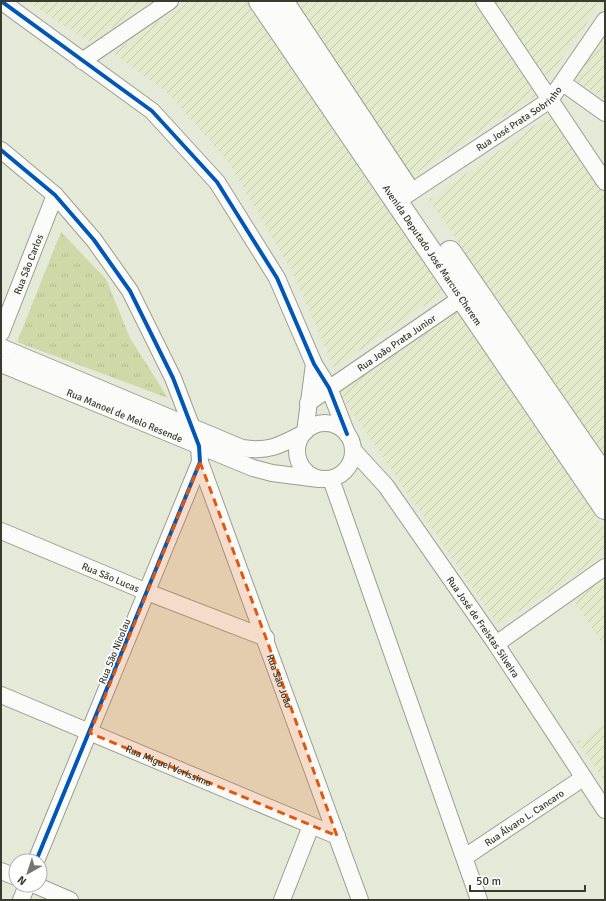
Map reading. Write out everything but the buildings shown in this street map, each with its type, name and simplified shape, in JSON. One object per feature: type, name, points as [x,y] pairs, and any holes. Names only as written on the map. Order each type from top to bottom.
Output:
[{"type":"main road","name":"Avenida Deputado José Marcus Cherem","points":[[260,1],[404,198],[468,292],[605,508]]},
{"type":"main road","name":"Avenida Deputado José Marcus Cherem","points":[[282,1],[404,198]]},
{"type":"main road","name":"Avenida Deputado José Marcus Cherem","points":[[468,292],[605,477]]},
{"type":"street","points":[[1,1],[152,111],[217,182],[277,278],[314,364],[329,388],[351,442],[353,450],[352,459],[349,466],[338,476],[325,479],[306,472],[297,458],[296,450],[303,433],[314,364]]},
{"type":"street","points":[[82,61],[170,1]]},
{"type":"street","points":[[484,1],[605,182]]},
{"type":"street","name":"Rua José Prata Sobrinho","points":[[404,198],[550,100],[605,20]]},
{"type":"street","points":[[563,83],[605,112]]},
{"type":"street","name":"Rua São Nicolau","points":[[1,150],[55,195],[94,240],[130,291],[173,378],[193,426],[199,446],[200,462],[90,733],[39,853]]},
{"type":"street","name":"Rua São Carlos","points":[[1,333],[55,195]]},
{"type":"street","name":"Rua João Prata Junior","points":[[308,403],[468,292]]},
{"type":"street","name":"Rua Manoel de Melo Resende","points":[[1,347],[193,426],[242,448],[260,451],[283,444],[303,433]]},
{"type":"street","name":"Rua Manoel de Melo Resende","points":[[1,364],[253,468],[272,474],[325,479]]},
{"type":"street","points":[[303,433],[316,424],[324,423],[341,428],[347,434]]},
{"type":"street","name":"Rua José de Freistas Silveira","points":[[353,450],[386,486],[496,644],[605,810]]},
{"type":"street","name":"Rua São João","points":[[200,462],[266,638],[360,900]]},
{"type":"street","points":[[325,479],[466,857],[479,900]]},
{"type":"street","name":"Rua São Lucas","points":[[1,531],[147,592],[266,638]]},
{"type":"street","points":[[496,644],[605,567]]},
{"type":"street","name":"Rua Miguel Veríssimo","points":[[1,695],[337,836]]},
{"type":"street","name":"Rua Álvaro L. Cancaro","points":[[466,857],[583,778]]},
{"type":"street","points":[[282,900],[311,826]]},
{"type":"street","points":[[48,891],[70,900]]},
{"type":"highlighted area","points":[[200,462],[266,638],[337,836],[90,733]]},
{"type":"shaded area","points":[[26,1],[150,1],[91,43]]},
{"type":"shaded area","points":[[188,1],[249,1],[446,291],[334,368],[294,275],[227,160],[169,94],[113,53]]},
{"type":"shaded area","points":[[292,1],[603,1],[534,97],[410,177]]},
{"type":"shaded area","points":[[605,32],[605,100],[573,78]]},
{"type":"shaded area","points":[[551,114],[605,197],[605,456],[429,200]]},
{"type":"shaded area","points":[[457,308],[605,529],[605,555],[498,625],[339,393]]},
{"type":"shaded area","points":[[605,579],[605,647],[573,600]]},
{"type":"shaded area","points":[[605,724],[605,782],[577,742]]},
{"type":"green space","points":[[61,232],[106,279],[130,338],[168,398],[17,342]]},
{"type":"cycle path","points":[[1,1],[152,111],[217,182],[277,278],[314,364],[329,388],[347,434]]},
{"type":"cycle path","points":[[1,150],[55,195],[94,240],[130,291],[173,378],[199,446],[200,462],[39,853]]}]
